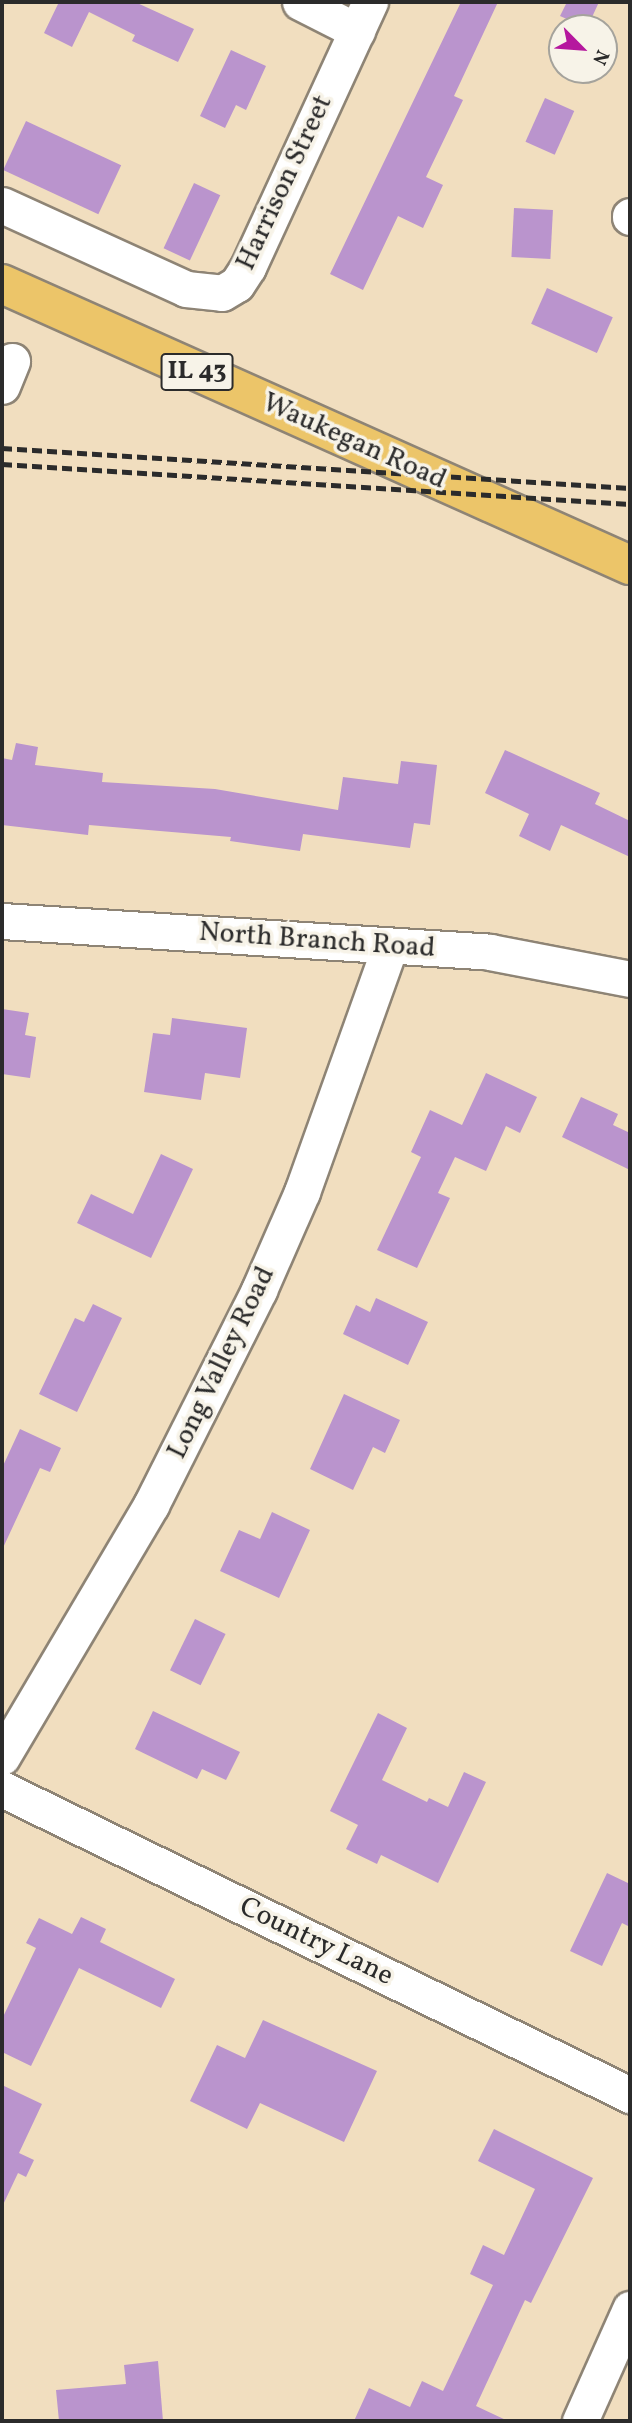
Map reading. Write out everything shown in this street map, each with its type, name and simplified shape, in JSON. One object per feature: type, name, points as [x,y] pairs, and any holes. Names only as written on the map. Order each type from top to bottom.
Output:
[{"type":"main road","name":"Waukegan Road","points":[[2,284],[630,565]]},
{"type":"street","points":[[300,2],[364,16]]},
{"type":"street","name":"Harrison Street","points":[[2,205],[186,289],[222,293],[237,284],[247,267],[364,16]]},
{"type":"street","name":"North Branch Road","points":[[2,920],[490,952],[630,979]]},
{"type":"street","name":"Long Valley Road","points":[[2,1757],[151,1505],[260,1290],[302,1192],[390,946]]},
{"type":"street","name":"Country Lane","points":[[2,1789],[630,2095]]},
{"type":"street","points":[[579,2421],[630,2309]]},
{"type":"building","points":[[59,2],[135,2],[194,29],[178,62],[132,41],[135,35],[89,12],[72,47],[44,33]]},
{"type":"building","points":[[461,2],[498,2],[454,96],[463,100],[426,177],[443,185],[423,228],[398,216],[363,290],[330,274]]},
{"type":"building","points":[[567,2],[599,2],[593,14],[561,14]]},
{"type":"building","points":[[231,50],[266,66],[246,110],[236,105],[225,128],[200,116]]},
{"type":"building","points":[[545,98],[574,111],[555,155],[525,142]]},
{"type":"building","points":[[26,121],[121,165],[98,214],[3,170]]},
{"type":"building","points":[[194,183],[220,195],[190,261],[164,248]]},
{"type":"building","points":[[514,208],[553,210],[550,259],[511,257]]},
{"type":"building","points":[[547,288],[613,317],[597,353],[531,324]]},
{"type":"building","points":[[16,743],[38,747],[35,765],[103,773],[102,782],[215,789],[338,810],[343,777],[398,784],[401,761],[437,765],[430,825],[414,823],[410,848],[303,834],[300,851],[230,841],[231,837],[89,825],[88,835],[2,825],[2,758],[12,760]]},
{"type":"building","points":[[505,750],[600,793],[595,804],[630,821],[630,857],[561,825],[550,851],[519,836],[529,814],[485,793]]},
{"type":"building","points":[[2,1009],[29,1013],[25,1035],[36,1037],[30,1078],[2,1074]]},
{"type":"building","points":[[172,1018],[247,1028],[240,1078],[205,1073],[201,1100],[144,1092],[153,1033],[170,1035]]},
{"type":"building","points":[[486,1073],[537,1097],[520,1133],[506,1126],[486,1171],[455,1157],[438,1193],[450,1198],[417,1268],[377,1250],[421,1157],[411,1152],[430,1110],[462,1125]]},
{"type":"building","points":[[581,1097],[618,1114],[613,1125],[630,1133],[630,1170],[562,1137]]},
{"type":"building","points":[[161,1154],[193,1169],[151,1258],[77,1223],[91,1194],[133,1214]]},
{"type":"building","points":[[376,1298],[428,1322],[408,1365],[343,1334],[356,1305],[370,1312]]},
{"type":"building","points":[[93,1304],[122,1318],[77,1412],[39,1394],[75,1318],[84,1322]]},
{"type":"building","points":[[344,1394],[400,1420],[385,1453],[373,1447],[353,1490],[310,1469]]},
{"type":"building","points":[[20,1429],[61,1448],[50,1472],[40,1468],[2,1550],[2,1468]]},
{"type":"building","points":[[272,1512],[310,1530],[279,1598],[220,1571],[239,1530],[260,1539]]},
{"type":"building","points":[[195,1619],[226,1634],[201,1685],[170,1670]]},
{"type":"building","points":[[153,1711],[240,1752],[226,1780],[202,1769],[197,1779],[135,1749]]},
{"type":"building","points":[[378,1713],[407,1728],[382,1780],[427,1802],[429,1798],[448,1807],[464,1772],[486,1782],[438,1883],[381,1855],[377,1864],[346,1849],[358,1825],[330,1811]]},
{"type":"building","points":[[607,1873],[630,1884],[630,1927],[622,1923],[602,1966],[570,1951]]},
{"type":"building","points":[[81,1917],[106,1929],[100,1942],[175,1979],[161,2008],[79,1968],[31,2066],[2,2052],[2,2019],[36,1948],[26,1943],[39,1918],[72,1934]]},
{"type":"building","points":[[263,2020],[377,2071],[344,2142],[260,2103],[247,2129],[190,2101],[217,2045],[245,2058]]},
{"type":"building","points":[[2,2085],[42,2104],[19,2153],[34,2160],[26,2177],[18,2173],[2,2207]]},
{"type":"building","points":[[494,2129],[593,2178],[531,2303],[525,2300],[476,2406],[508,2421],[354,2421],[369,2388],[410,2407],[422,2381],[443,2391],[493,2285],[470,2274],[483,2245],[504,2255],[535,2189],[478,2161]]},
{"type":"building","points":[[158,2361],[163,2421],[59,2421],[56,2390],[126,2384],[124,2365]]},
{"type":"railway","points":[[2,448],[630,488]]},
{"type":"railway","points":[[2,464],[630,504]]}]
